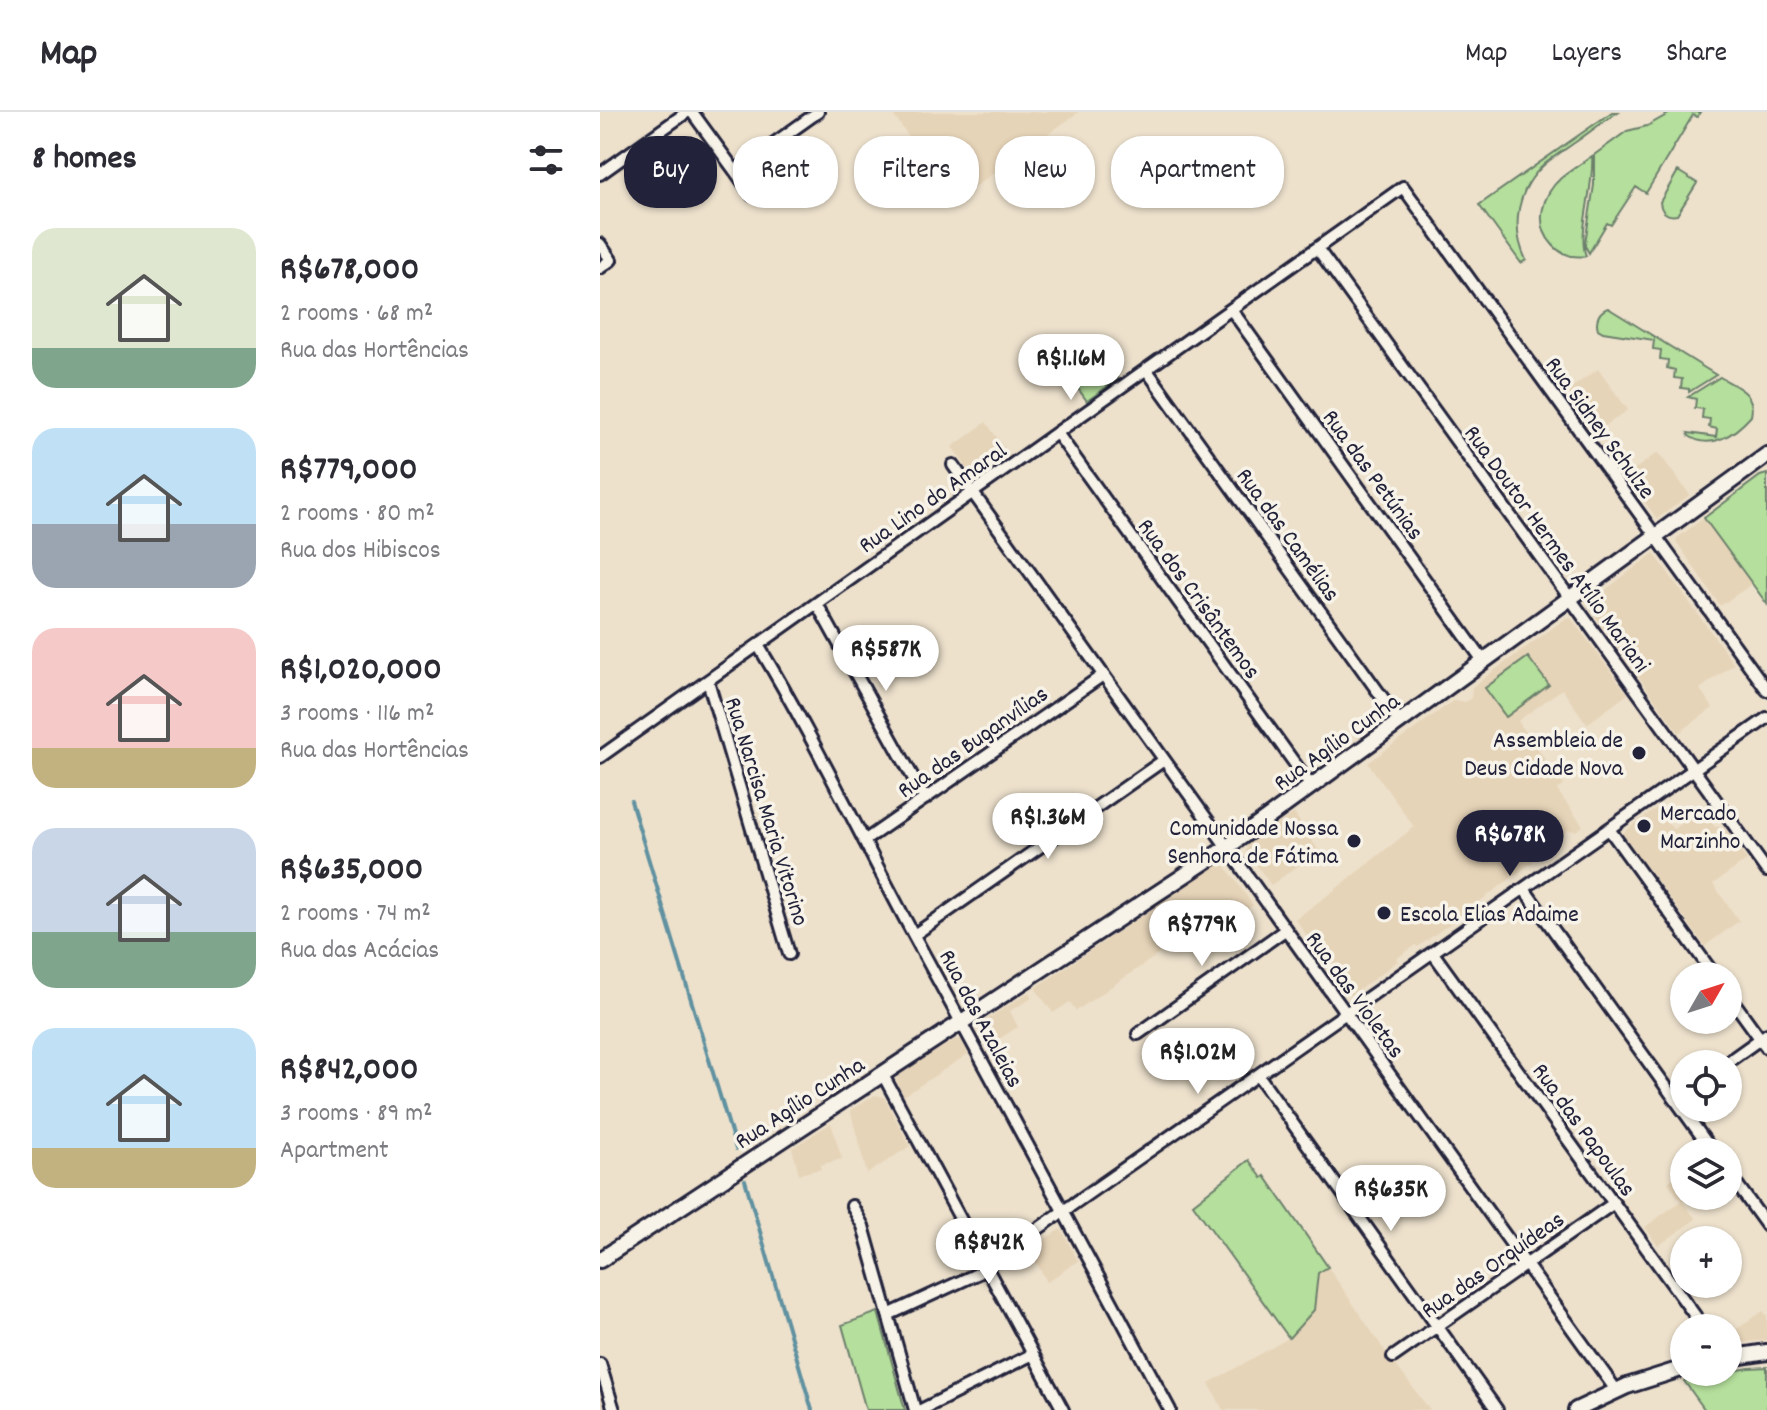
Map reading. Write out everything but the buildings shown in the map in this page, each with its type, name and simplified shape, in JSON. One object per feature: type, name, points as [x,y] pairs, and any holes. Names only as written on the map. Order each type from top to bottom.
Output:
[{"type":"main road","name":"Rua Agílio Cunha","points":[[600,1260],[1226,848],[1767,455]]},
{"type":"main road","points":[[1742,1356],[1767,1352]]},
{"type":"main road","points":[[1576,1410],[1616,1390],[1670,1371]]},
{"type":"street","points":[[600,174],[689,112],[733,168]]},
{"type":"street","points":[[784,136],[818,112]]},
{"type":"street","name":"Rua Lino do Amaral","points":[[600,757],[1403,187]]},
{"type":"street","name":"Rua Sidney Schulze","points":[[1403,187],[1767,690]]},
{"type":"street","points":[[600,244],[611,260],[600,268]]},
{"type":"street","name":"Rua Doutor Hermes Atílio Mariani","points":[[1317,248],[1767,871]]},
{"type":"street","name":"Rua das Petúnias","points":[[1231,309],[1484,662]]},
{"type":"street","name":"Rua das Camélias","points":[[1146,369],[1400,722]]},
{"type":"street","name":"Rua dos Crisântemos","points":[[1057,433],[1311,786]]},
{"type":"street","name":"Rua das Violetas","points":[[953,465],[1616,1390]]},
{"type":"street","points":[[817,604],[925,799]]},
{"type":"street","name":"Rua das Azaleias","points":[[758,645],[1170,1410]]},
{"type":"street","name":"Rua das Buganvílias","points":[[864,841],[1103,675]]},
{"type":"street","name":"Rua Narcisa Maria Vitorino","points":[[708,681],[789,954]]},
{"type":"street","points":[[888,1315],[979,1273],[1767,718]]},
{"type":"street","points":[[914,935],[1164,760]]},
{"type":"street","points":[[1609,829],[1705,962]]},
{"type":"street","points":[[1524,889],[1670,1084]]},
{"type":"street","points":[[1138,1034],[1285,930]]},
{"type":"street","name":"Rua das Papoulas","points":[[1433,953],[1694,1314]]},
{"type":"street","points":[[1742,1011],[1765,1040],[1742,1054]]},
{"type":"street","points":[[882,1073],[1063,1410]]},
{"type":"street","points":[[1258,1075],[1497,1410]]},
{"type":"street","points":[[1742,1191],[1767,1226]]},
{"type":"street","name":"Rua das Orquídeas","points":[[1393,1357],[1614,1203]]},
{"type":"street","points":[[852,1206],[863,1226],[915,1410]]},
{"type":"street","points":[[921,1410],[1033,1354]]},
{"type":"street","points":[[600,1364],[614,1410]]},
{"type":"shaded area","points":[[891,112],[1079,112],[1046,136],[995,136],[995,172],[979,184],[979,136],[908,136]]},
{"type":"shaded area","points":[[1598,369],[1628,410],[1595,433],[1565,392]]},
{"type":"shaded area","points":[[986,422],[1010,456],[978,478],[974,477],[952,447]]},
{"type":"shaded area","points":[[1658,452],[1690,495],[1657,519],[1626,476]]},
{"type":"shaded area","points":[[1704,518],[1752,584],[1720,606],[1676,541]]},
{"type":"shaded area","points":[[1654,553],[1734,664],[1700,689],[1713,708],[1679,733],[1587,605]]},
{"type":"shaded area","points":[[1570,617],[1628,694],[1587,724],[1562,689],[1518,721],[1564,785],[1557,790],[1583,826],[1576,831],[1568,830],[1556,839],[1549,837],[1535,847],[1533,862],[1349,995],[1295,919],[1414,827],[1368,763],[1454,700],[1465,702],[1471,698],[1472,687]]},
{"type":"shaded area","points":[[1707,804],[1711,809],[1708,818],[1715,827],[1724,827],[1747,860],[1713,884],[1739,921],[1705,946],[1622,833],[1657,808],[1673,829]]},
{"type":"shaded area","points":[[1294,813],[1319,851],[1271,885],[1246,851],[1247,845]]},
{"type":"shaded area","points":[[1220,863],[1224,864],[1253,905],[1222,927],[1214,916],[1076,1011],[1070,1002],[1053,1013],[1035,988]]},
{"type":"shaded area","points":[[1029,992],[1032,998],[1010,1011],[1018,1027],[986,1047],[978,1025]]},
{"type":"shaded area","points":[[956,1039],[961,1040],[968,1054],[904,1096],[896,1080],[897,1075]]},
{"type":"shaded area","points":[[875,1095],[884,1097],[910,1146],[867,1174],[850,1110]]},
{"type":"shaded area","points":[[831,1123],[842,1159],[820,1165],[821,1169],[799,1174],[792,1148]]},
{"type":"shaded area","points":[[1670,1209],[1689,1210],[1696,1219],[1686,1226],[1670,1226],[1670,1237],[1658,1246],[1645,1227]]},
{"type":"shaded area","points":[[1062,1230],[1078,1261],[1047,1282],[1029,1249]]},
{"type":"shaded area","points":[[1328,1267],[1430,1410],[1223,1410],[1209,1383],[1289,1338],[1314,1310],[1318,1273]]},
{"type":"shaded area","points":[[1763,1311],[1767,1316],[1767,1340],[1742,1343],[1742,1325]]},
{"type":"green space","points":[[1612,112],[1618,112],[1546,163],[1528,184],[1519,208],[1518,234],[1526,260],[1521,263],[1479,205]]},
{"type":"green space","points":[[1672,112],[1700,112],[1697,117],[1693,115],[1646,193],[1636,187],[1611,225],[1607,223],[1589,253],[1585,243],[1594,185],[1594,155],[1627,131],[1647,126]]},
{"type":"green space","points":[[1592,156],[1584,235],[1586,256],[1572,256],[1559,251],[1546,236],[1543,210],[1554,185]]},
{"type":"green space","points":[[1678,171],[1697,183],[1677,215],[1670,215],[1663,211],[1660,202]]},
{"type":"green space","points":[[1608,308],[1716,375],[1689,392],[1689,389],[1681,388],[1682,379],[1674,378],[1675,370],[1667,368],[1668,360],[1660,359],[1661,350],[1653,349],[1654,340],[1598,329],[1598,316]]},
{"type":"green space","points":[[1094,346],[1118,379],[1087,401],[1063,368]]},
{"type":"green space","points":[[1720,377],[1748,396],[1751,416],[1738,429],[1722,438],[1706,442],[1697,440],[1688,433],[1716,437],[1717,429],[1709,427],[1710,419],[1702,418],[1703,409],[1695,408],[1696,399],[1688,397]]},
{"type":"green space","points":[[1767,474],[1767,604],[1704,518]]},
{"type":"green space","points":[[1528,657],[1549,685],[1506,717],[1485,688]]},
{"type":"green space","points":[[1249,1160],[1262,1178],[1265,1176],[1328,1267],[1318,1273],[1314,1310],[1289,1338],[1193,1204]]},
{"type":"green space","points":[[878,1312],[905,1410],[866,1410],[842,1325]]},
{"type":"green space","points":[[1767,1367],[1767,1410],[1705,1410],[1688,1386],[1742,1386],[1742,1369]]},
{"type":"waterway","points":[[631,801],[736,1149]]},
{"type":"waterway","points":[[745,1180],[812,1410]]},
{"type":"place","name":"Assembleia de Deus Cidade Nova","points":[[1639,753]]},
{"type":"place","name":"Mercado Marzinho","points":[[1644,826]]},
{"type":"place","name":"Comunidade Nossa Senhora de Fátima","points":[[1354,841]]},
{"type":"place","name":"Escola Elias Adaime","points":[[1384,913]]}]
